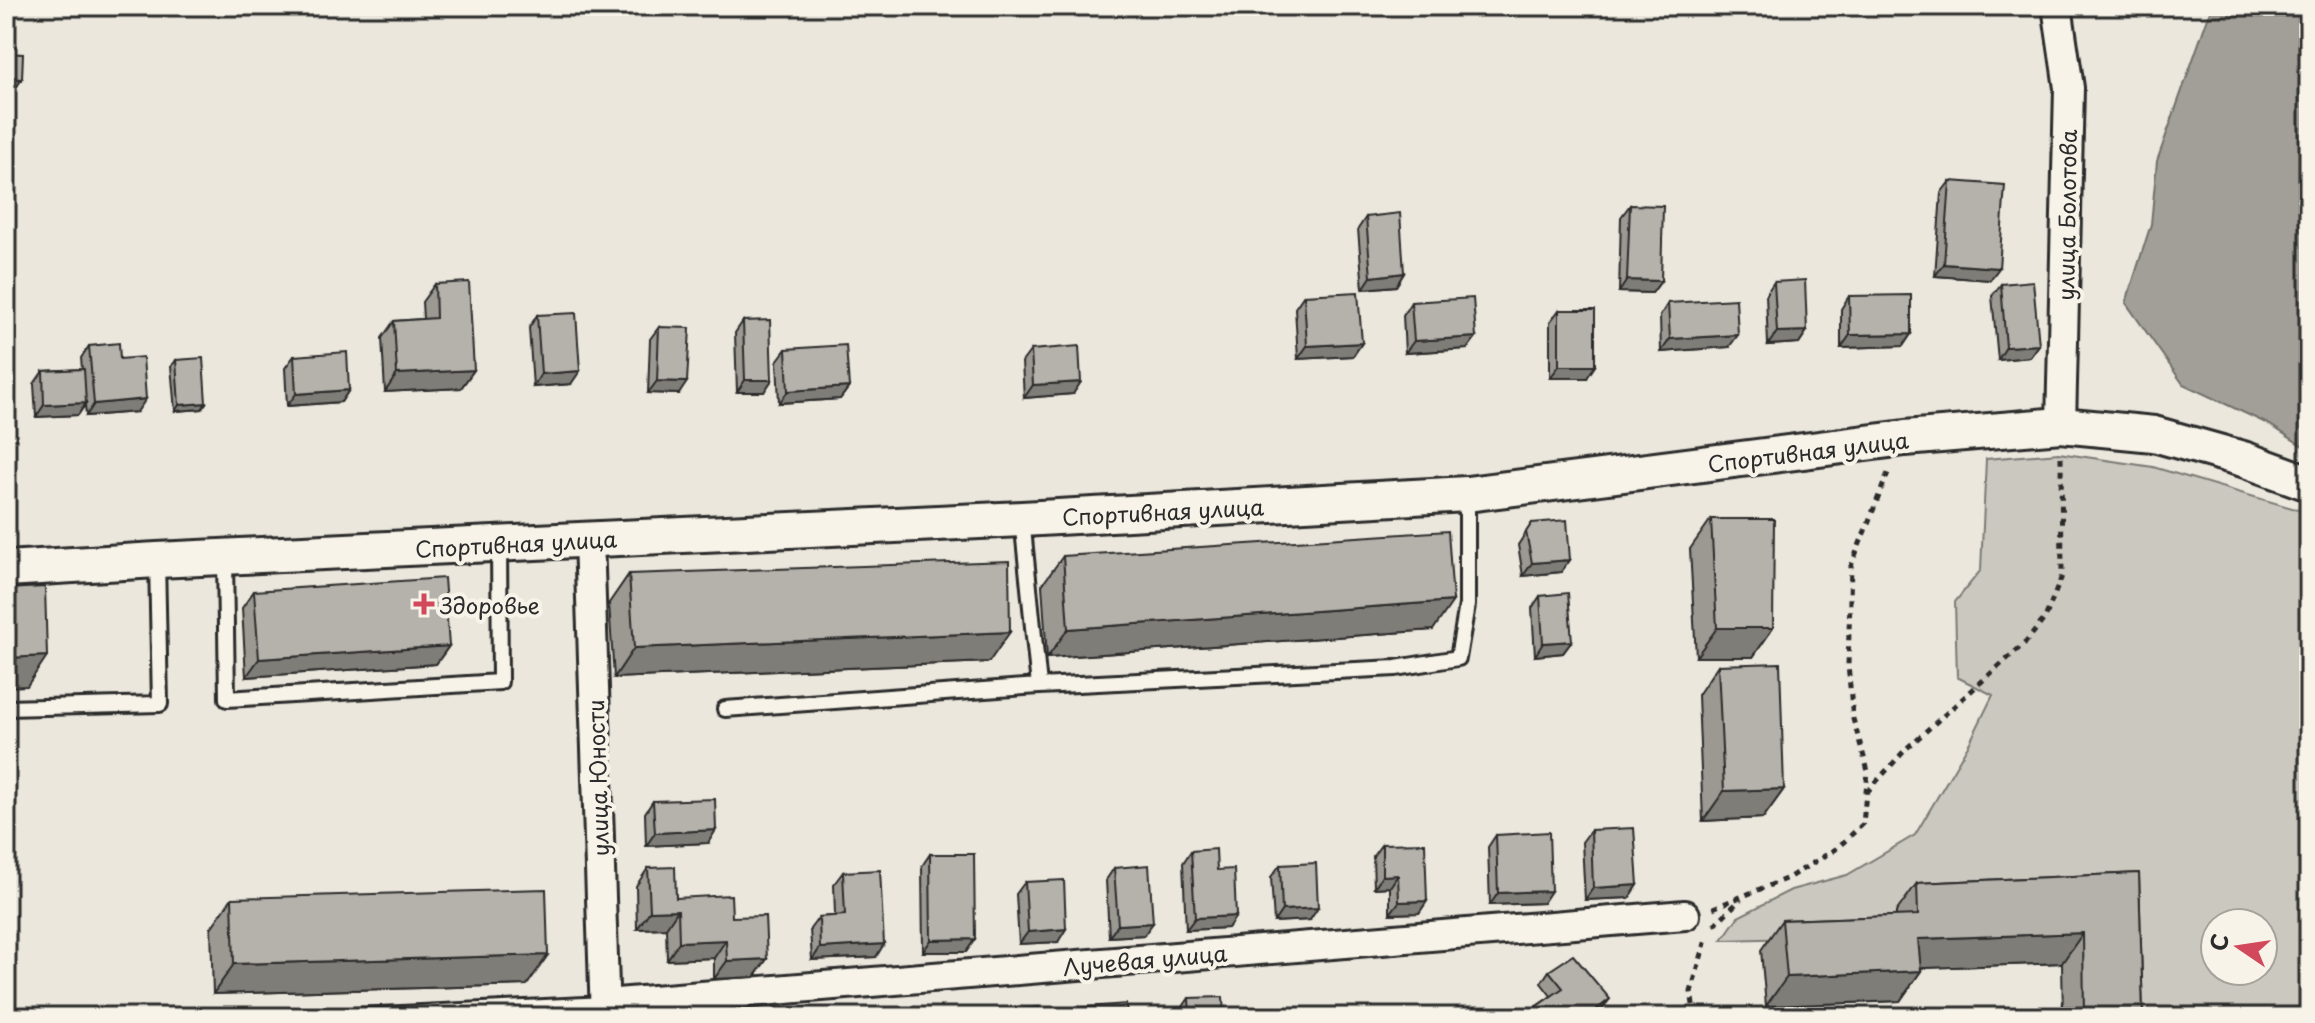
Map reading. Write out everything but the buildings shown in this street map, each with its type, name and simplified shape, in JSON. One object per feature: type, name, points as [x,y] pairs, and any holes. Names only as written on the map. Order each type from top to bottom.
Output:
[{"type":"street","name":"улица Болотова","points":[[2057,6],[2069,88],[2061,425]]},
{"type":"street","name":"Спортивная улица","points":[[6,569],[1467,494],[1905,438],[2061,425],[2154,434],[2243,459],[2309,483]]},
{"type":"street","name":"улица Юности","points":[[589,539],[605,1010]]},
{"type":"street","name":"Лучевая улица","points":[[605,1010],[1685,915]]},
{"type":"lane","points":[[725,709],[1039,686],[1396,668],[1458,658],[1467,605],[1467,494]]},
{"type":"lane","points":[[1022,519],[1039,686]]},
{"type":"lane","points":[[225,557],[227,699],[500,682],[499,544]]},
{"type":"lane","points":[[6,708],[160,704],[157,560]]},
{"type":"lane","points":[[339,1017],[605,1010]]},
{"type":"path","points":[[1866,793],[1906,749],[2026,642],[2045,618],[2062,576],[2061,425]]},
{"type":"path","points":[[1685,915],[1708,910],[1788,878],[1836,849],[1863,824],[1868,771],[1853,719],[1848,665],[1851,566],[1905,438]]},
{"type":"path","points":[[1695,1017],[1691,992],[1709,929],[1745,896]]},
{"type":"shaded area","points":[[2212,6],[2309,6],[2309,450],[2270,425],[2183,384],[2126,303],[2151,224],[2157,161]]},
{"type":"shaded area","points":[[2059,453],[2153,467],[2309,513],[2309,1017],[2132,1017],[2125,900],[1904,935],[1722,940],[1738,917],[1791,890],[1847,875],[1915,835],[1970,742],[1993,695],[1957,677],[1955,602],[1981,570],[1986,459]]},
{"type":"place","name":"Здоровье","points":[[424,604]]}]
